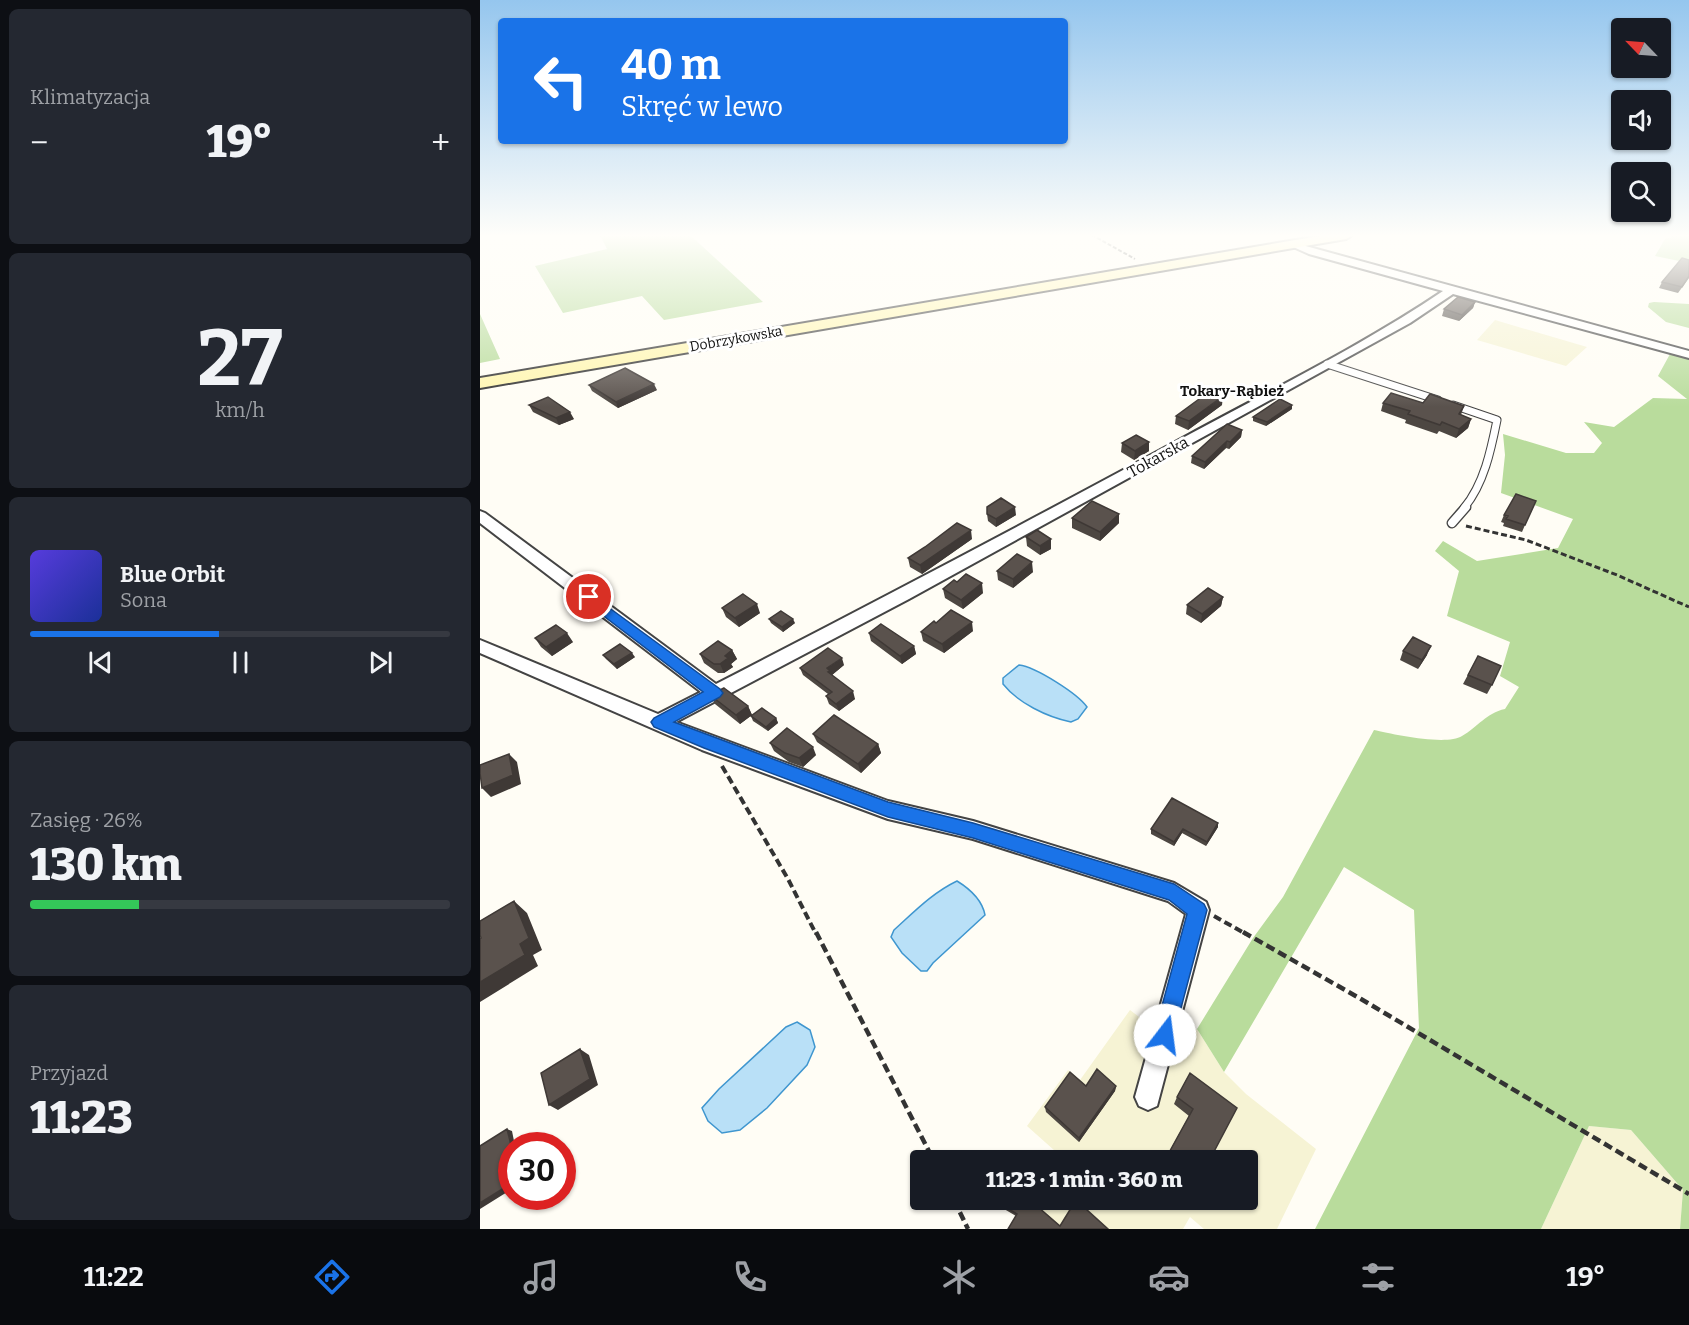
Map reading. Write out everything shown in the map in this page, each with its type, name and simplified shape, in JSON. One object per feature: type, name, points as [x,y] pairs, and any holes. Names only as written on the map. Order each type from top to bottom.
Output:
[{"type":"main road","name":"Dobrzykowska","points":[[480,382],[1007,292]]},
{"type":"street","name":"Tokarska","points":[[659,722],[903,595],[1406,321],[1448,292]]},
{"type":"street","points":[[1460,292],[1689,355]]},
{"type":"street","points":[[480,516],[715,693]]},
{"type":"street","points":[[480,646],[709,744],[888,810],[973,830],[1174,893],[1198,910],[1148,1097]]},
{"type":"lane","points":[[1327,364],[1497,420],[1492,446],[1475,495],[1452,523]]},
{"type":"path","points":[[1452,523],[1526,540],[1617,575],[1689,607]]},
{"type":"path","points":[[709,744],[788,879],[928,1150]]},
{"type":"path","points":[[1205,910],[1361,999],[1689,1194]]},
{"type":"path","points":[[959,1210],[968,1229]]},
{"type":"shaded area","points":[[1495,320],[1587,347],[1566,366],[1477,340]]},
{"type":"shaded area","points":[[1130,1010],[1169,1040],[1197,1029],[1224,1072],[1246,1094],[1316,1149],[1277,1229],[1204,1229],[1190,1217],[1183,1229],[1009,1229],[1020,1210],[1258,1210],[1258,1150],[1054,1150],[1027,1126],[1068,1070],[1080,1080]]},
{"type":"shaded area","points":[[1589,1126],[1631,1130],[1683,1190],[1680,1229],[1541,1229]]},
{"type":"green space","points":[[551,292],[752,292],[763,302],[664,320],[642,296],[563,313]]},
{"type":"green space","points":[[1649,303],[1689,304],[1689,328],[1666,322],[1648,307]]},
{"type":"green space","points":[[480,314],[500,359],[480,363]]},
{"type":"green space","points":[[1670,354],[1689,357],[1689,1229],[1680,1229],[1683,1190],[1631,1130],[1589,1126],[1541,1229],[1315,1229],[1419,1028],[1414,910],[1344,867],[1224,1072],[1197,1029],[1253,938],[1283,897],[1374,730],[1432,740],[1454,739],[1468,732],[1487,717],[1505,709],[1519,687],[1500,676],[1510,642],[1447,616],[1459,571],[1435,551],[1443,541],[1477,561],[1558,548],[1573,519],[1501,493],[1505,455],[1503,434],[1566,453],[1594,453],[1602,443],[1584,422],[1614,427],[1653,398],[1687,399],[1658,376]]},
{"type":"water","points":[[1019,665],[1046,676],[1082,702],[1087,707],[1078,719],[1071,722],[1052,717],[1025,703],[1009,691],[1003,684],[1003,678]]},
{"type":"water","points":[[957,881],[975,895],[985,915],[927,971],[921,971],[902,953],[891,937],[894,930],[924,903]]},
{"type":"water","points":[[797,1022],[810,1030],[815,1047],[807,1065],[767,1108],[740,1130],[722,1133],[708,1121],[702,1108],[719,1089],[786,1027]]},
{"type":"building","points":[[1458,297],[1475,302],[1462,315],[1444,309]]},
{"type":"building","points":[[625,368],[654,384],[616,402],[589,385]]},
{"type":"building","points":[[1210,391],[1223,396],[1189,421],[1176,416]]},
{"type":"building","points":[[1391,393],[1423,403],[1430,394],[1464,406],[1459,414],[1471,419],[1459,429],[1442,422],[1440,425],[1408,414],[1410,411],[1383,403]]},
{"type":"building","points":[[548,397],[570,412],[556,418],[529,405]]},
{"type":"building","points":[[1280,399],[1292,405],[1267,422],[1253,417]]},
{"type":"building","points":[[1227,424],[1242,430],[1205,462],[1192,456]]},
{"type":"building","points":[[1136,435],[1149,442],[1135,451],[1122,443]]},
{"type":"building","points":[[1516,494],[1536,501],[1525,525],[1506,519],[1508,516],[1504,515]]},
{"type":"building","points":[[1001,498],[1015,507],[996,519],[987,514],[987,507]]},
{"type":"building","points":[[1092,501],[1119,514],[1100,532],[1072,518]]},
{"type":"building","points":[[957,523],[971,530],[920,565],[908,558],[925,547]]},
{"type":"building","points":[[1037,530],[1051,539],[1040,546],[1026,537]]},
{"type":"building","points":[[1017,554],[1032,562],[1013,579],[997,571]]},
{"type":"building","points":[[966,574],[982,583],[961,600],[943,589],[954,580],[957,582]]},
{"type":"building","points":[[1208,588],[1223,597],[1202,614],[1187,605]]},
{"type":"building","points":[[743,594],[757,604],[735,618],[722,608]]},
{"type":"building","points":[[951,610],[972,622],[942,644],[921,632],[934,621],[936,623]]},
{"type":"building","points":[[781,611],[793,619],[782,627],[769,619]]},
{"type":"building","points":[[881,624],[914,646],[900,656],[869,633]]},
{"type":"building","points":[[556,625],[567,633],[546,647],[535,638]]},
{"type":"building","points":[[1413,637],[1431,646],[1422,660],[1403,651]]},
{"type":"building","points":[[718,641],[732,650],[725,656],[728,658],[720,664],[714,664],[700,654]]},
{"type":"building","points":[[620,644],[632,653],[614,664],[603,655]]},
{"type":"building","points":[[828,648],[842,658],[827,668],[830,671],[828,672],[853,691],[836,704],[826,696],[832,692],[800,668]]},
{"type":"building","points":[[1478,656],[1501,666],[1492,685],[1468,675]]},
{"type":"building","points":[[724,688],[748,706],[736,715],[710,695]]},
{"type":"building","points":[[762,708],[776,718],[766,727],[751,716]]},
{"type":"building","points":[[834,715],[878,744],[858,764],[813,734]]},
{"type":"building","points":[[787,728],[813,747],[799,758],[785,753],[770,743]]},
{"type":"building","points":[[509,754],[513,775],[482,788],[480,765]]},
{"type":"building","points":[[1172,798],[1218,823],[1207,842],[1183,829],[1174,842],[1151,829]]},
{"type":"building","points":[[514,901],[529,938],[520,944],[525,955],[480,982],[480,921]]},
{"type":"building","points":[[580,1049],[590,1079],[549,1105],[541,1073]]},
{"type":"building","points":[[1097,1069],[1116,1086],[1079,1138],[1045,1107],[1070,1072],[1086,1086]]},
{"type":"building","points":[[1190,1073],[1237,1108],[1215,1150],[1170,1150],[1193,1109],[1177,1097]]},
{"type":"building","points":[[498,1135],[498,1192],[480,1203],[480,1146]]},
{"type":"building","points":[[1010,1210],[1042,1210],[1060,1226],[1070,1210],[1087,1210],[1108,1229],[1008,1229],[1017,1214]]},
{"type":"district","name":"Tokary-Rąbież","points":[[1232,391]]},
{"type":"route","points":[[589,597],[715,693],[659,722],[709,744],[888,810],[973,830],[1174,893],[1198,910],[1165,1035]]}]
